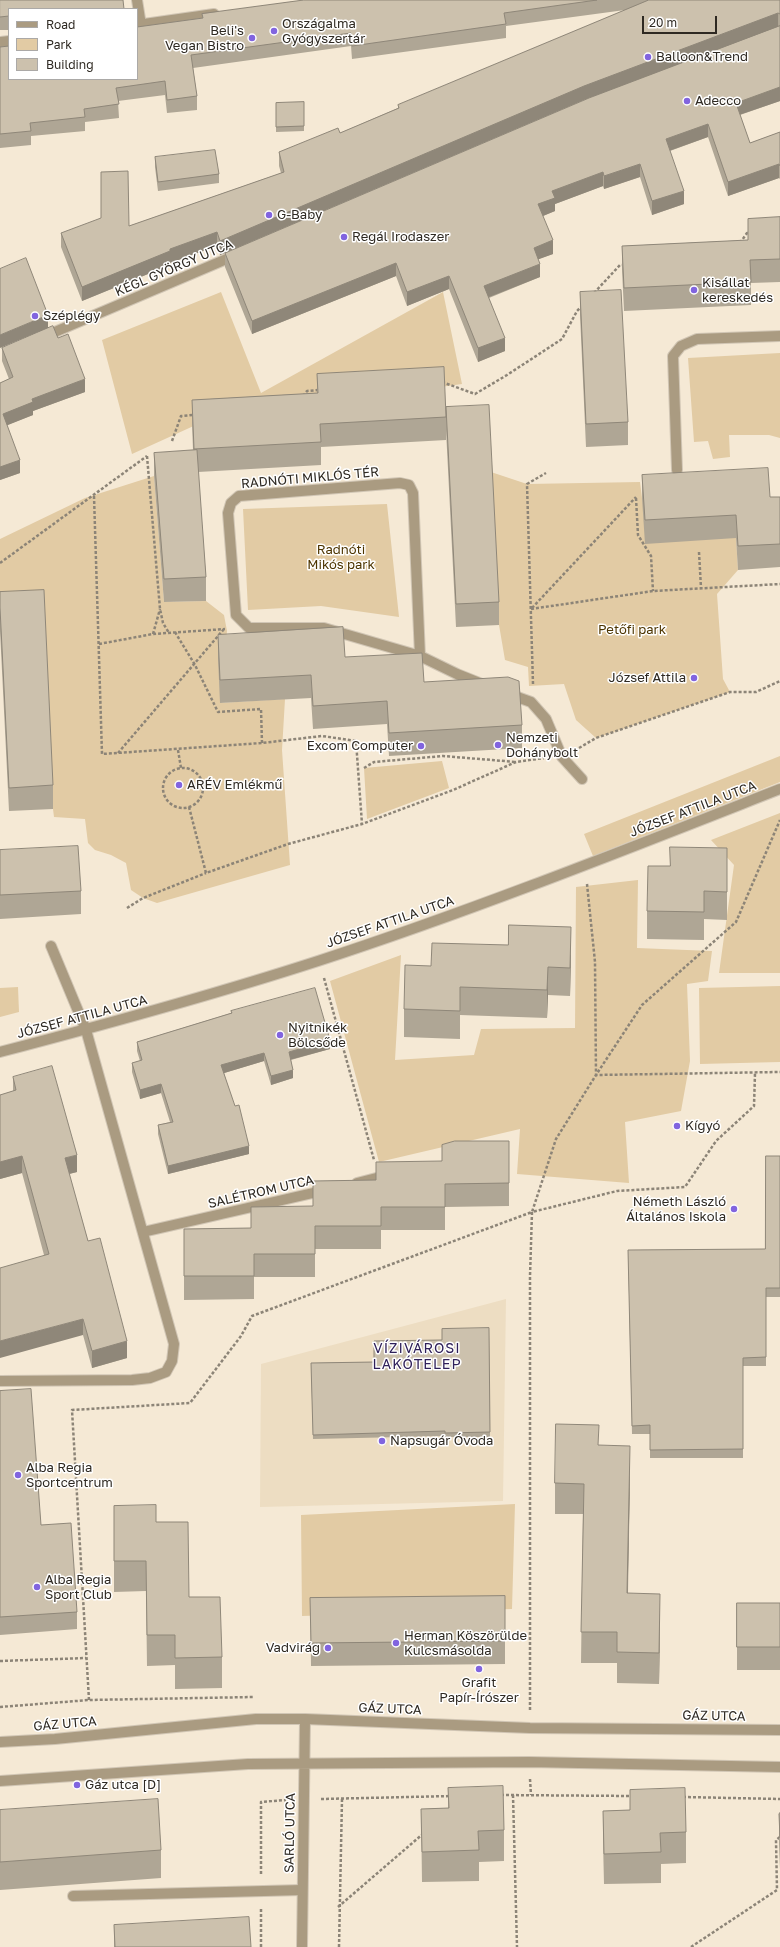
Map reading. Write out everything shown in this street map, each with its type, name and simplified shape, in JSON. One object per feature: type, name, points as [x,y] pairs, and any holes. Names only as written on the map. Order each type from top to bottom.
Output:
[{"type":"street","points":[[138,12],[139,25],[226,12]]},
{"type":"street","name":"KÉGL GYÖRGY UTCA","points":[[36,340],[246,251]]},
{"type":"street","points":[[677,470],[673,356],[681,346],[697,339],[780,336]]},
{"type":"street","name":"RADNÓTI MIKLÓS TÉR","points":[[236,615],[228,513],[231,503],[239,496],[400,483],[408,485],[413,493],[420,656]]},
{"type":"street","points":[[236,615],[249,628],[324,628],[420,656],[457,674],[531,702],[546,719],[562,757],[582,779]]},
{"type":"street","name":"JÓZSEF ATTILA UTCA","points":[[0,1052],[86,1030],[210,995],[319,960],[474,907],[780,789]]},
{"type":"street","points":[[0,1381],[132,1380],[150,1378],[166,1372],[172,1360],[174,1344],[86,1030],[51,946]]},
{"type":"street","points":[[349,1185],[394,1174]]},
{"type":"street","name":"SALÉTROM UTCA","points":[[143,1232],[333,1188]]},
{"type":"street","name":"GÁZ UTCA","points":[[0,1742],[256,1719],[305,1718],[530,1728],[780,1730]]},
{"type":"street","name":"SARLÓ UTCA","points":[[302,1947],[305,1718]]},
{"type":"street","points":[[0,1781],[248,1764],[529,1762],[780,1767]]},
{"type":"street","points":[[73,1896],[302,1890]]},
{"type":"path","points":[[736,248],[747,233],[754,233]]},
{"type":"path","points":[[593,294],[620,265],[627,264]]},
{"type":"path","points":[[434,382],[442,382],[475,394],[507,375],[562,338],[582,305]]},
{"type":"path","points":[[302,397],[307,391],[323,390]]},
{"type":"path","points":[[172,441],[181,416],[199,415]]},
{"type":"path","points":[[0,563],[147,456],[160,609],[163,623],[169,633]]},
{"type":"path","points":[[533,685],[527,484],[546,473]]},
{"type":"path","points":[[94,496],[102,754],[178,750],[322,736],[356,741],[362,824]]},
{"type":"path","points":[[531,609],[636,497],[638,535],[651,556],[653,591]]},
{"type":"path","points":[[699,552],[702,588]]},
{"type":"path","points":[[531,609],[653,591],[780,584]]},
{"type":"path","points":[[153,634],[160,609]]},
{"type":"path","points":[[118,753],[195,665],[236,615]]},
{"type":"path","points":[[99,644],[153,634],[225,629]]},
{"type":"path","points":[[175,632],[195,665],[218,712],[261,708],[262,743]]},
{"type":"path","points":[[364,768],[374,762],[443,756],[516,762],[562,757],[596,738],[730,692],[756,692],[780,681]]},
{"type":"path","points":[[178,750],[181,768]]},
{"type":"path","points":[[127,908],[143,898],[206,873],[288,844],[362,824],[454,790],[516,762]]},
{"type":"path","points":[[181,768],[194,770],[202,779],[204,790],[200,800],[183,809],[173,805],[166,799],[162,788],[172,770],[181,768]]},
{"type":"path","points":[[189,807],[206,873]]},
{"type":"path","points":[[530,1728],[530,1276],[532,1212],[556,1139],[596,1075],[642,1005],[736,922],[780,820]]},
{"type":"path","points":[[582,866],[586,879],[595,962],[596,1075]]},
{"type":"path","points":[[324,978],[379,1178]]},
{"type":"path","points":[[596,1075],[780,1072]]},
{"type":"path","points":[[89,1700],[72,1410],[190,1403],[241,1336],[252,1316],[532,1212],[617,1191],[685,1186],[716,1141],[754,1106],[755,1073]]},
{"type":"path","points":[[0,1661],[86,1658]]},
{"type":"path","points":[[0,1707],[89,1700],[254,1697]]},
{"type":"path","points":[[529,1762],[531,1795]]},
{"type":"path","points":[[498,1795],[640,1796]]},
{"type":"path","points":[[513,1795],[517,1947]]},
{"type":"path","points":[[261,1802],[304,1799],[454,1796],[453,1801]]},
{"type":"path","points":[[679,1797],[780,1799]]},
{"type":"path","points":[[339,1947],[338,1907],[342,1799]]},
{"type":"path","points":[[338,1907],[424,1832]]},
{"type":"path","points":[[691,1947],[777,1890],[776,1840],[780,1837]]},
{"type":"shaded area","name":"Napsugár Óvoda","points":[[506,1299],[503,1501],[260,1507],[261,1364]]},
{"type":"green space","points":[[221,292],[261,393],[443,292],[462,384],[209,419],[132,454],[102,340]]},
{"type":"green space","points":[[780,353],[780,438],[769,435],[729,435],[730,457],[713,459],[708,441],[694,442],[688,358]]},
{"type":"green space","name":"Petőfi park","points":[[491,472],[527,484],[640,482],[642,498],[736,538],[738,570],[717,594],[723,679],[730,692],[596,738],[576,720],[564,684],[529,686],[528,667],[505,660],[499,625]]},
{"type":"green space","points":[[154,476],[164,602],[206,601],[224,615],[227,631],[220,703],[285,699],[282,750],[290,865],[157,903],[143,898],[131,890],[126,863],[111,855],[95,850],[88,843],[85,819],[54,817],[0,615],[0,539],[85,498]]},
{"type":"green space","name":"Radnóti Mikós park","points":[[387,504],[399,617],[321,606],[248,610],[243,509]]},
{"type":"green space","points":[[780,756],[780,782],[593,856],[584,834]]},
{"type":"green space","points":[[442,761],[449,788],[367,819],[364,768]]},
{"type":"green space","points":[[780,813],[780,973],[719,973],[734,865],[711,840]]},
{"type":"green space","points":[[638,880],[637,948],[712,951],[708,981],[687,984],[690,1061],[681,1111],[625,1122],[629,1183],[517,1174],[520,1129],[379,1162],[330,981],[401,955],[395,1060],[474,1055],[481,1029],[575,1028],[576,887]]},
{"type":"green space","points":[[780,986],[780,1062],[700,1064],[699,988]]},
{"type":"green space","points":[[18,987],[19,1012],[0,1017],[0,988]]},
{"type":"green space","points":[[515,1504],[512,1609],[302,1616],[301,1515]]},
{"type":"building","points":[[0,0],[123,0],[124,8],[8,8],[8,16],[0,17]]},
{"type":"building","points":[[304,0],[597,0],[504,13],[506,24],[352,46],[351,33],[191,55],[197,96],[167,100],[165,81],[116,88],[119,104],[84,109],[85,117],[30,123],[31,131],[0,134],[0,47],[8,46],[8,80],[138,80],[138,27],[203,18],[202,14]]},
{"type":"building","points":[[649,0],[780,0],[780,14],[778,13],[584,86],[220,241],[217,232],[170,249],[170,251],[82,287],[61,233],[101,218],[101,172],[128,171],[129,226],[284,172],[279,152],[338,128],[340,133],[399,108],[398,105]]},
{"type":"building","points":[[780,26],[780,87],[736,103],[750,143],[780,132],[780,166],[779,164],[728,182],[708,124],[666,139],[684,191],[652,201],[640,164],[604,176],[603,172],[552,191],[555,198],[538,204],[553,240],[534,248],[540,264],[484,286],[505,338],[478,348],[449,276],[407,292],[396,263],[252,321],[225,253],[589,98]]},
{"type":"building","points":[[304,102],[304,126],[276,127],[276,103]]},
{"type":"building","points":[[215,150],[219,174],[158,182],[155,157]]},
{"type":"building","points":[[780,217],[780,259],[750,260],[751,282],[624,288],[622,246],[748,240],[748,219]]},
{"type":"building","points":[[26,258],[48,315],[0,335],[0,269]]},
{"type":"building","points":[[621,290],[628,422],[586,424],[580,292]]},
{"type":"building","points":[[53,326],[58,338],[68,334],[85,379],[32,399],[33,402],[3,414],[20,460],[0,467],[0,383],[13,377],[2,348]]},
{"type":"building","points":[[444,367],[446,417],[320,424],[321,442],[194,449],[192,400],[318,393],[317,374]]},
{"type":"building","points":[[489,405],[499,602],[456,604],[446,407]]},
{"type":"building","points":[[197,450],[206,577],[164,579],[154,453]]},
{"type":"building","points":[[768,468],[770,497],[780,497],[780,544],[738,546],[736,515],[645,520],[642,475]]},
{"type":"building","points":[[44,590],[53,785],[9,788],[0,592]]},
{"type":"building","points":[[343,627],[345,657],[422,653],[424,682],[508,677],[519,681],[522,725],[389,733],[387,701],[313,706],[311,675],[220,680],[218,635]]},
{"type":"building","points":[[78,846],[81,891],[0,895],[0,850]]},
{"type":"building","points":[[670,847],[727,848],[727,892],[704,891],[704,912],[647,911],[648,866],[670,866]]},
{"type":"building","points":[[509,925],[571,927],[570,968],[548,967],[547,990],[460,987],[460,1011],[404,1009],[405,965],[431,966],[432,943],[508,945]]},
{"type":"building","points":[[315,988],[330,1040],[289,1052],[293,1070],[271,1076],[264,1053],[221,1065],[235,1106],[239,1105],[249,1146],[168,1166],[158,1125],[173,1122],[161,1084],[140,1090],[132,1063],[142,1060],[137,1042],[232,1013],[231,1011]]},
{"type":"building","points":[[52,1066],[77,1155],[65,1158],[88,1241],[100,1238],[127,1341],[92,1351],[83,1319],[0,1341],[0,1268],[49,1254],[22,1156],[0,1162],[0,1095],[16,1090],[13,1077]]},
{"type":"building","points":[[455,1141],[509,1141],[509,1183],[445,1184],[445,1207],[381,1207],[381,1226],[315,1226],[315,1254],[254,1254],[254,1276],[184,1276],[184,1229],[251,1228],[251,1207],[313,1206],[313,1181],[376,1180],[376,1162],[442,1161],[442,1145]]},
{"type":"building","points":[[766,1156],[780,1156],[780,1288],[766,1288],[766,1357],[743,1358],[743,1449],[650,1450],[650,1425],[632,1426],[628,1250],[765,1249]]},
{"type":"building","points":[[489,1328],[490,1432],[445,1433],[445,1431],[313,1435],[311,1363],[374,1362],[374,1341],[442,1340],[442,1329]]},
{"type":"building","points":[[31,1389],[41,1525],[71,1523],[77,1612],[0,1617],[0,1391]]},
{"type":"building","points":[[556,1424],[599,1425],[598,1445],[630,1446],[627,1593],[660,1594],[659,1653],[617,1652],[617,1632],[581,1632],[584,1484],[555,1483]]},
{"type":"building","points":[[156,1505],[156,1522],[188,1522],[189,1597],[220,1597],[222,1657],[175,1658],[175,1635],[147,1635],[146,1561],[114,1561],[114,1506]]},
{"type":"building","points":[[505,1596],[505,1641],[311,1643],[310,1598]]},
{"type":"building","points":[[737,1603],[780,1603],[780,1647],[737,1647]]},
{"type":"building","points":[[503,1786],[504,1830],[478,1831],[479,1850],[422,1852],[421,1809],[449,1808],[448,1788]]},
{"type":"building","points":[[685,1788],[686,1832],[660,1833],[661,1852],[604,1854],[603,1811],[630,1810],[630,1790]]},
{"type":"building","points":[[158,1799],[161,1850],[0,1862],[0,1810]]},
{"type":"building","points":[[780,1813],[780,1838],[779,1814]]},
{"type":"building","points":[[249,1917],[251,1947],[115,1947],[114,1925]]},
{"type":"place","name":"Országalma Gyógyszertár","points":[[274,31]]},
{"type":"place","name":"Beli's Vegan Bistro","points":[[252,38]]},
{"type":"place","name":"Balloon&Trend","points":[[648,57]]},
{"type":"place","name":"Adecco","points":[[687,101]]},
{"type":"place","name":"G-Baby","points":[[269,215]]},
{"type":"place","name":"Regál Irodaszer","points":[[344,237]]},
{"type":"place","name":"Kisállat kereskedés","points":[[694,290]]},
{"type":"place","name":"Széplégy","points":[[35,316]]},
{"type":"place","name":"József Attila","points":[[694,678]]},
{"type":"place","name":"Nemzeti Dohánybolt","points":[[498,745]]},
{"type":"place","name":"Excom Computer","points":[[421,746]]},
{"type":"place","name":"ARÉV Emlékmű","points":[[179,785]]},
{"type":"place","name":"Nyitnikék Bölcsőde","points":[[280,1035]]},
{"type":"place","name":"Kígyó","points":[[677,1126]]},
{"type":"place","name":"Németh László Általános Iskola","points":[[734,1209]]},
{"type":"place","name":"Napsugár Óvoda","points":[[382,1441]]},
{"type":"place","name":"Alba Regia Sportcentrum","points":[[18,1475]]},
{"type":"place","name":"Alba Regia Sport Club","points":[[37,1587]]},
{"type":"place","name":"Herman Köszörülde Kulcsmásolda","points":[[396,1643]]},
{"type":"place","name":"Vadvirág","points":[[328,1648]]},
{"type":"place","name":"Grafit Papír-Írószer","points":[[479,1669]]},
{"type":"place","name":"Gáz utca [D]","points":[[77,1785]]},
{"type":"district","name":"VÍZIVÁROSI LAKÓTELEP","points":[[417,1358]]}]
